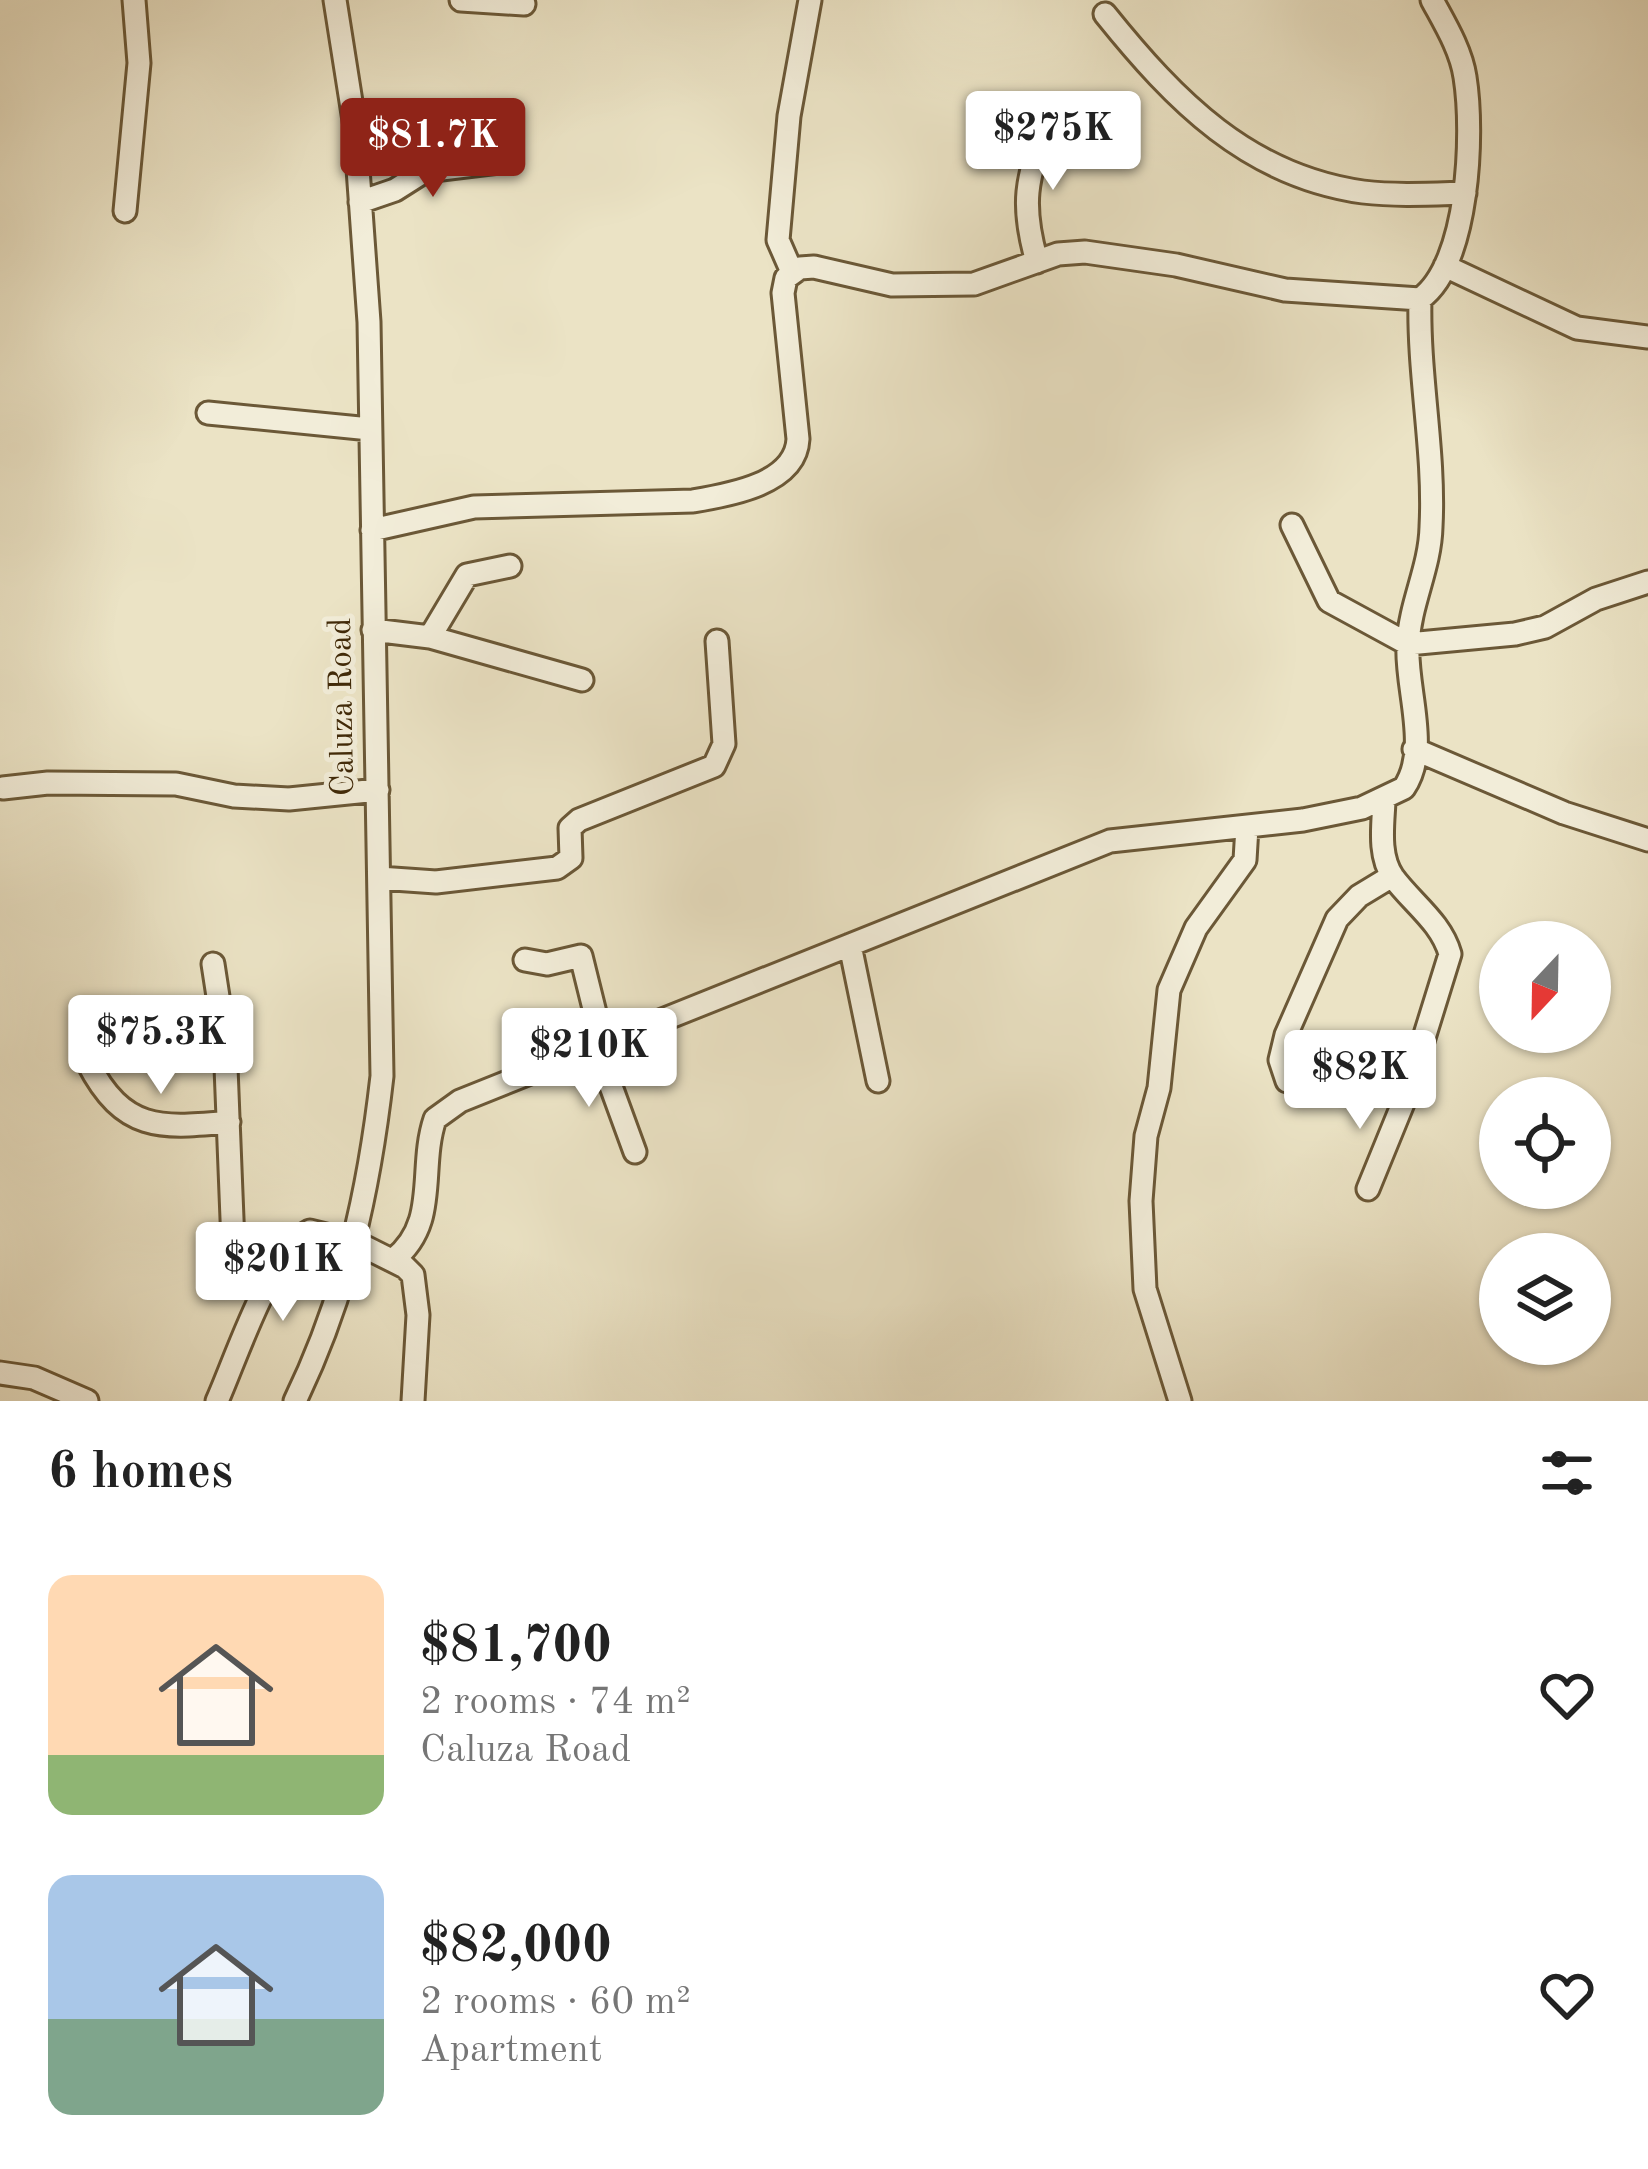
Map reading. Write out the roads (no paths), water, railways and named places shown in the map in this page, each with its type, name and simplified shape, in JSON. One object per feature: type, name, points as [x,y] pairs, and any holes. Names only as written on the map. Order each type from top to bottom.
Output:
[{"type":"street","points":[[125,212],[137,107],[134,0]]},
{"type":"street","name":"Caluza Road","points":[[295,1401],[320,1349],[355,1242],[369,1184],[382,1076],[370,429],[360,202],[335,0]]},
{"type":"street","points":[[461,0],[524,4]]},
{"type":"street","points":[[372,530],[474,507],[693,501],[737,491],[781,471],[798,452],[783,293],[792,272],[778,240],[789,116],[810,0]]},
{"type":"street","points":[[792,272],[814,267],[892,285],[941,286],[1000,278],[1058,254],[1105,253],[1285,290],[1420,299],[1438,284],[1465,194],[1465,76],[1432,0]]},
{"type":"street","points":[[1106,14],[1184,100],[1252,158],[1358,191],[1465,194]]},
{"type":"street","points":[[1037,262],[1024,218],[1025,187],[1046,123]]},
{"type":"street","points":[[360,202],[395,190],[425,171],[499,162]]},
{"type":"street","points":[[1445,266],[1576,328],[1648,338]]},
{"type":"street","points":[[393,1260],[418,1233],[431,1130],[444,1109],[1110,841],[1247,827],[1384,801],[1411,778],[1414,749],[1408,644],[1431,533],[1432,491],[1419,368],[1420,299]]},
{"type":"street","points":[[208,412],[370,429]]},
{"type":"street","points":[[1292,525],[1329,601],[1408,644],[1530,631],[1563,620],[1596,599],[1648,582]]},
{"type":"street","points":[[430,637],[467,575],[510,566]]},
{"type":"street","points":[[373,630],[430,637],[582,680]]},
{"type":"street","points":[[379,878],[436,882],[557,868],[571,858],[569,832],[579,820],[714,766],[724,744],[717,641]]},
{"type":"street","points":[[1414,749],[1564,813],[1648,840]]},
{"type":"street","points":[[3,788],[48,783],[176,784],[234,796],[290,799],[378,790]]},
{"type":"street","points":[[1367,1189],[1406,1096],[1450,955],[1435,925],[1392,876],[1382,840],[1384,801]]},
{"type":"street","points":[[1180,1401],[1145,1289],[1146,1136],[1159,1088],[1174,974],[1196,928],[1245,860],[1247,827]]},
{"type":"street","points":[[1287,1081],[1280,1060],[1286,1035],[1337,919],[1359,896],[1392,876]]},
{"type":"street","points":[[850,945],[878,1081]]},
{"type":"street","points":[[525,960],[547,964],[581,956],[600,1047],[635,1152]]},
{"type":"street","points":[[213,964],[230,1122],[233,1244],[245,1263],[273,1277]]},
{"type":"street","points":[[88,1063],[118,1103],[152,1126],[230,1122]]},
{"type":"street","points":[[217,1401],[273,1277],[301,1236],[310,1231],[355,1242],[393,1260],[412,1276],[418,1298],[413,1401]]},
{"type":"street","points":[[0,1372],[34,1378],[81,1398]]}]
